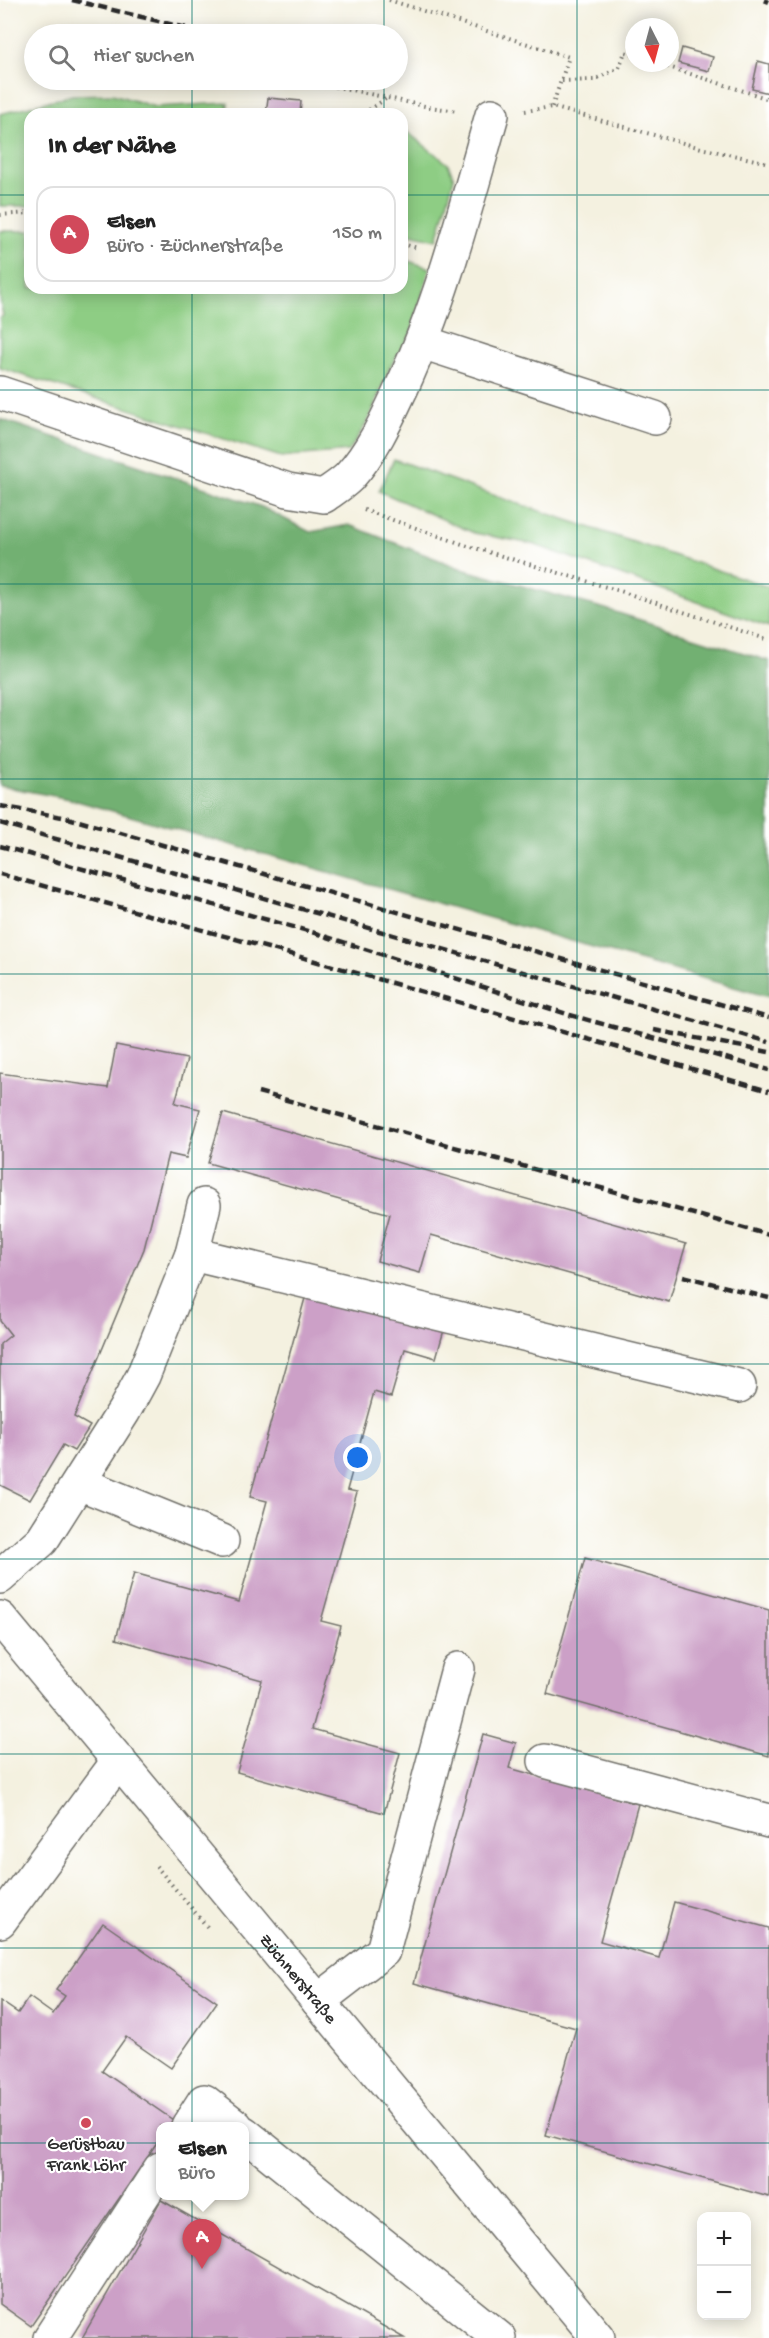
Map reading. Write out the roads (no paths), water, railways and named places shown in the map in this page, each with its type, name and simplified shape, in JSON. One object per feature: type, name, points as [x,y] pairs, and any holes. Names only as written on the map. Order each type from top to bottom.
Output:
[{"type":"street","points":[[0,393],[288,490],[324,496],[348,478],[366,455],[384,426],[422,342],[451,255],[492,115]]},
{"type":"street","points":[[422,342],[655,418]]},
{"type":"street","points":[[0,1577],[42,1540],[143,1376],[192,1254],[204,1204]]},
{"type":"street","points":[[192,1254],[739,1386]]},
{"type":"street","points":[[79,1483],[222,1541]]},
{"type":"street","name":"Züchnerstraße","points":[[0,1618],[318,2001],[584,2332]]},
{"type":"street","points":[[318,2001],[383,1951],[458,1669]]},
{"type":"street","points":[[0,1921],[119,1760]]},
{"type":"street","points":[[545,1761],[769,1821]]},
{"type":"street","points":[[191,2122],[204,2101],[230,2122]]},
{"type":"street","points":[[249,2137],[499,2338]]},
{"type":"street","points":[[50,2338],[156,2175]]},
{"type":"railway","points":[[72,0],[170,24]]},
{"type":"railway","points":[[764,0],[769,2]]},
{"type":"railway","points":[[0,806],[68,818],[769,1018]]},
{"type":"railway","points":[[0,823],[769,1042]]},
{"type":"railway","points":[[0,846],[315,933],[570,1015],[769,1070]]},
{"type":"railway","points":[[0,874],[308,959],[769,1091]]},
{"type":"railway","points":[[654,1030],[769,1052]]},
{"type":"railway","points":[[258,1092],[769,1235]]},
{"type":"railway","points":[[683,1276],[769,1298]]},
{"type":"place","name":"Gerüstbau Frank Löhr","points":[[86,2123]]},
{"type":"place","name":"Elsen","points":[[202,2269]]}]
